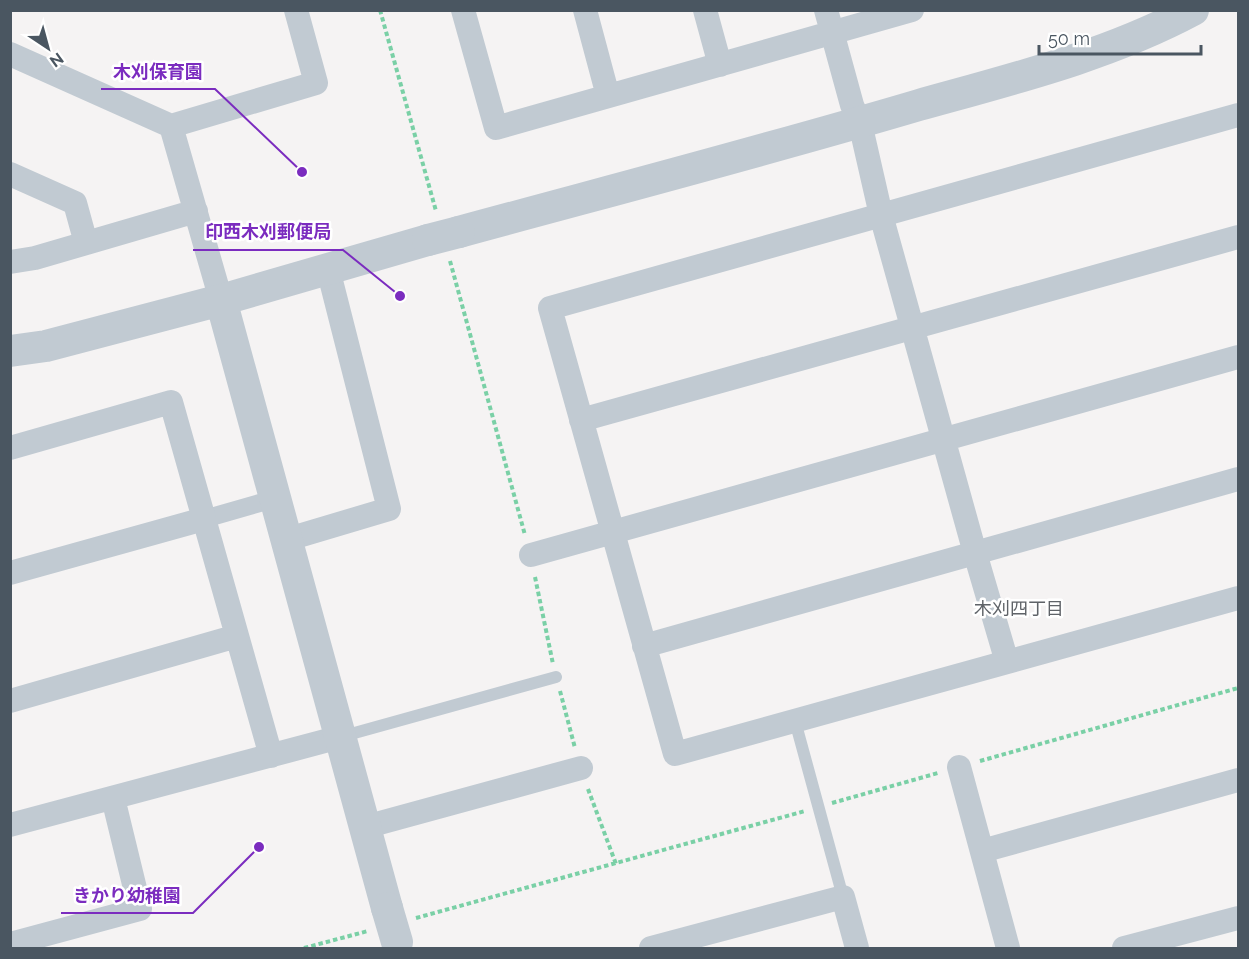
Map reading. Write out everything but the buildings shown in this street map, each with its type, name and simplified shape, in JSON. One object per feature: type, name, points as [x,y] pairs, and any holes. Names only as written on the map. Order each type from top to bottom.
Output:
[{"type":"street","points":[[10,54],[171,126],[316,83],[296,10]]},
{"type":"street","points":[[463,10],[496,128],[720,65],[829,22],[912,10]]},
{"type":"street","points":[[585,10],[608,96]]},
{"type":"street","points":[[705,10],[720,65]]},
{"type":"street","points":[[10,351],[46,346],[221,300],[860,123],[1084,58],[1169,24],[1193,10]]},
{"type":"street","points":[[829,22],[852,105],[860,123],[881,215],[1007,662]]},
{"type":"street","points":[[1239,115],[550,308],[675,754],[1239,598]]},
{"type":"street","points":[[171,126],[221,300],[393,930]]},
{"type":"street","points":[[10,174],[75,203],[86,243]]},
{"type":"street","points":[[10,262],[35,258],[196,212]]},
{"type":"street","points":[[581,420],[1239,237]]},
{"type":"street","points":[[285,540],[389,509],[328,269]]},
{"type":"street","points":[[531,555],[1239,357]]},
{"type":"street","points":[[10,448],[171,402],[271,756]]},
{"type":"street","points":[[644,646],[1239,479]]},
{"type":"street","points":[[10,573],[274,499]]},
{"type":"street","points":[[10,701],[237,636]]},
{"type":"street","points":[[10,825],[340,737]]},
{"type":"street","points":[[959,767],[1008,948]]},
{"type":"street","points":[[365,827],[580,768]]},
{"type":"street","points":[[982,851],[1239,780]]},
{"type":"street","points":[[10,944],[140,909],[113,798]]},
{"type":"street","points":[[651,948],[733,938],[843,897],[857,948]]},
{"type":"street","points":[[1124,948],[1239,918]]},
{"type":"lane","points":[[340,737],[556,677]]},
{"type":"lane","points":[[795,721],[843,897]]},
{"type":"path","points":[[380,10],[531,555],[556,677],[580,768],[616,864]]},
{"type":"path","points":[[304,948],[393,930],[616,864],[1239,688]]},
{"type":"place","name":"木刈保育園","points":[[302,172]]},
{"type":"place","name":"印西木刈郵便局","points":[[400,296]]},
{"type":"place","name":"きかり幼稚園","points":[[259,847]]},
{"type":"district","name":"木刈四丁目","points":[[1019,609]]}]
